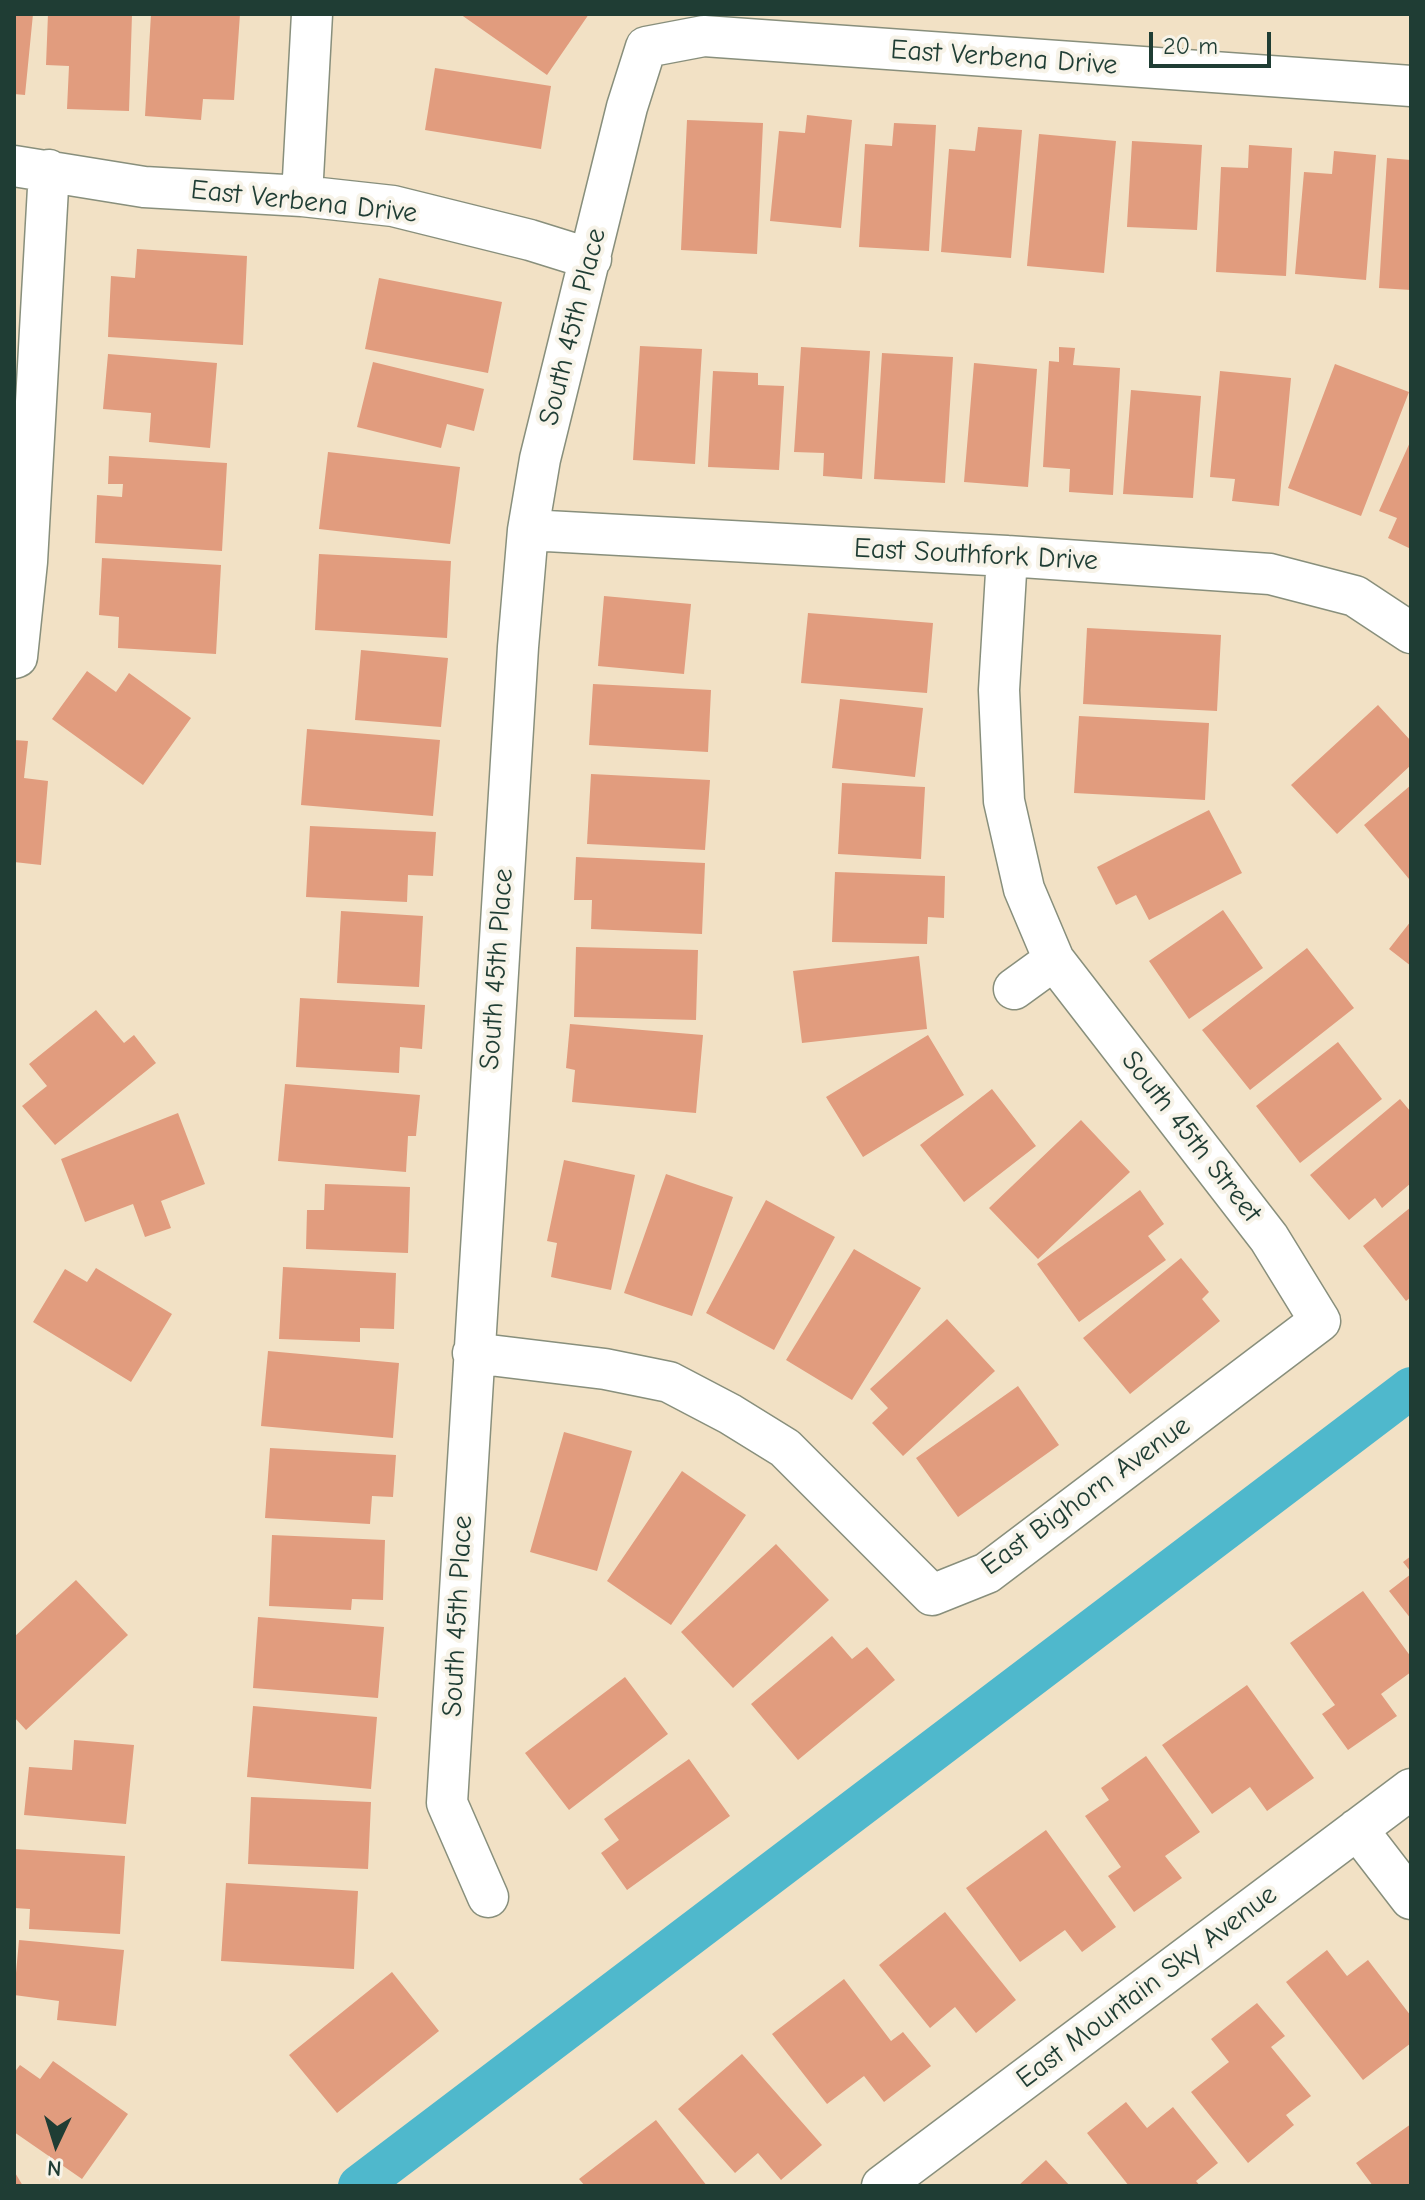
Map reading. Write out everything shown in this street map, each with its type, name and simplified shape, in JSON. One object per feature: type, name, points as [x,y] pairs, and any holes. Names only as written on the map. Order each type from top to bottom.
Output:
[{"type":"street","points":[[302,196],[312,14]]},
{"type":"street","name":"East Verbena Drive","points":[[646,47],[704,36],[1411,86]]},
{"type":"street","name":"South 45th Place","points":[[488,1897],[447,1803],[473,1353],[528,530],[540,459],[627,107],[646,47]]},
{"type":"street","points":[[15,658],[27,562],[32,168]]},
{"type":"street","name":"East Verbena Drive","points":[[32,168],[144,187],[302,196],[393,206],[530,240],[591,259]]},
{"type":"street","name":"East Southfork Drive","points":[[528,530],[1007,556],[1270,574],[1355,596],[1411,633]]},
{"type":"street","name":"South 45th Street","points":[[1007,556],[999,690],[1004,801],[1024,889],[1054,960],[1269,1238],[1320,1321]]},
{"type":"street","points":[[1014,989],[1054,960]]},
{"type":"street","name":"East Bighorn Avenue","points":[[473,1353],[605,1369],[669,1382],[730,1414],[785,1448],[932,1595],[987,1573],[1320,1321]]},
{"type":"street","name":"East Mountain Sky Avenue","points":[[882,2186],[1411,1789]]},
{"type":"street","points":[[1357,1829],[1411,1899]]},
{"type":"building","points":[[14,14],[33,14],[25,95],[14,94]]},
{"type":"building","points":[[48,14],[132,14],[129,111],[67,109],[69,66],[46,65]]},
{"type":"building","points":[[151,14],[240,14],[234,100],[203,99],[201,120],[145,116]]},
{"type":"building","points":[[460,14],[589,14],[547,75]]},
{"type":"building","points":[[435,68],[551,86],[541,149],[425,130]]},
{"type":"building","points":[[807,115],[852,120],[841,228],[770,221],[779,131],[805,133]]},
{"type":"building","points":[[687,120],[763,123],[757,254],[681,250]]},
{"type":"building","points":[[894,123],[936,125],[929,251],[859,247],[865,144],[892,146]]},
{"type":"building","points":[[978,127],[1022,130],[1011,258],[941,252],[949,149],[975,151]]},
{"type":"building","points":[[1039,134],[1116,141],[1104,273],[1027,266]]},
{"type":"building","points":[[1132,141],[1202,145],[1197,230],[1127,227]]},
{"type":"building","points":[[1249,145],[1292,148],[1286,276],[1216,272],[1221,167],[1248,168]]},
{"type":"building","points":[[1334,151],[1376,155],[1366,280],[1295,274],[1304,172],[1332,174]]},
{"type":"building","points":[[1387,158],[1411,160],[1411,290],[1379,288]]},
{"type":"building","points":[[137,249],[247,256],[243,345],[108,337],[111,276],[135,278]]},
{"type":"building","points":[[379,278],[502,302],[488,373],[365,349]]},
{"type":"building","points":[[640,346],[702,349],[695,464],[633,460]]},
{"type":"building","points":[[801,347],[870,351],[862,479],[823,476],[824,453],[794,452]]},
{"type":"building","points":[[1059,347],[1075,348],[1073,365],[1120,368],[1113,495],[1069,492],[1070,469],[1043,467],[1049,361],[1059,362]]},
{"type":"building","points":[[882,353],[953,357],[945,483],[874,479]]},
{"type":"building","points":[[108,354],[217,363],[210,448],[149,442],[151,413],[103,409]]},
{"type":"building","points":[[373,362],[484,389],[474,431],[447,424],[441,448],[357,427]]},
{"type":"building","points":[[974,363],[1037,369],[1028,487],[964,482]]},
{"type":"building","points":[[1335,364],[1409,392],[1361,516],[1288,488]]},
{"type":"building","points":[[713,371],[758,373],[758,385],[784,386],[779,470],[708,467]]},
{"type":"building","points":[[1220,371],[1291,378],[1279,506],[1232,501],[1235,479],[1210,477]]},
{"type":"building","points":[[1131,390],[1201,396],[1193,498],[1123,494]]},
{"type":"building","points":[[1411,440],[1411,549],[1388,538],[1397,518],[1379,511]]},
{"type":"building","points":[[328,452],[460,467],[450,544],[319,529]]},
{"type":"building","points":[[109,456],[227,463],[222,551],[95,543],[97,495],[122,497],[123,484],[108,484]]},
{"type":"building","points":[[319,554],[451,561],[447,638],[315,630]]},
{"type":"building","points":[[102,558],[221,565],[216,654],[118,648],[119,617],[99,615]]},
{"type":"building","points":[[604,596],[691,604],[684,674],[598,666]]},
{"type":"building","points":[[808,613],[933,623],[927,693],[801,683]]},
{"type":"building","points":[[1087,628],[1221,635],[1217,711],[1083,704]]},
{"type":"building","points":[[361,650],[448,658],[441,727],[355,720]]},
{"type":"building","points":[[87,671],[116,692],[129,673],[191,718],[143,785],[52,719]]},
{"type":"building","points":[[593,684],[711,690],[708,752],[589,745]]},
{"type":"building","points":[[840,699],[923,708],[915,777],[832,768]]},
{"type":"building","points":[[1378,705],[1411,741],[1411,765],[1337,834],[1291,785]]},
{"type":"building","points":[[1079,716],[1209,723],[1205,800],[1074,793]]},
{"type":"building","points":[[307,729],[440,740],[433,816],[301,805]]},
{"type":"building","points":[[14,740],[28,741],[24,778],[48,781],[41,865],[14,862]]},
{"type":"building","points":[[591,774],[710,780],[705,850],[587,844]]},
{"type":"building","points":[[842,783],[925,787],[921,859],[838,854]]},
{"type":"building","points":[[1411,785],[1411,878],[1409,879],[1364,825]]},
{"type":"building","points":[[1209,810],[1242,873],[1149,920],[1136,895],[1116,905],[1097,867]]},
{"type":"building","points":[[310,826],[436,832],[433,876],[408,875],[407,902],[306,897]]},
{"type":"building","points":[[576,857],[705,863],[702,934],[591,929],[592,900],[574,900]]},
{"type":"building","points":[[835,872],[945,876],[944,918],[928,917],[927,944],[832,942]]},
{"type":"building","points":[[1223,910],[1263,968],[1189,1019],[1149,961]]},
{"type":"building","points":[[341,911],[423,916],[419,987],[337,983]]},
{"type":"building","points":[[1411,921],[1411,966],[1389,949]]},
{"type":"building","points":[[576,947],[698,950],[696,1020],[574,1017]]},
{"type":"building","points":[[1307,948],[1354,1008],[1250,1090],[1202,1030]]},
{"type":"building","points":[[919,956],[927,1029],[802,1043],[793,971]]},
{"type":"building","points":[[300,998],[425,1005],[422,1049],[400,1047],[399,1073],[296,1067]]},
{"type":"building","points":[[96,1010],[124,1043],[134,1035],[156,1063],[55,1145],[22,1106],[47,1086],[29,1064]]},
{"type":"building","points":[[570,1024],[703,1035],[696,1113],[572,1102],[575,1070],[566,1068]]},
{"type":"building","points":[[928,1035],[964,1095],[863,1157],[826,1097]]},
{"type":"building","points":[[1338,1042],[1382,1099],[1300,1163],[1256,1106]]},
{"type":"building","points":[[285,1084],[420,1095],[416,1136],[408,1136],[406,1172],[278,1161]]},
{"type":"building","points":[[992,1089],[1036,1146],[964,1202],[920,1145]]},
{"type":"building","points":[[1400,1099],[1411,1112],[1411,1183],[1382,1208],[1375,1198],[1349,1220],[1310,1175]]},
{"type":"building","points":[[178,1113],[205,1184],[161,1201],[171,1228],[145,1237],[133,1204],[85,1222],[61,1159]]},
{"type":"building","points":[[1081,1120],[1130,1172],[1038,1259],[989,1208]]},
{"type":"building","points":[[564,1160],[635,1175],[611,1290],[551,1277],[557,1243],[547,1241]]},
{"type":"building","points":[[666,1174],[733,1197],[692,1316],[624,1293]]},
{"type":"building","points":[[325,1184],[410,1187],[408,1253],[306,1249],[307,1210],[324,1210]]},
{"type":"building","points":[[1140,1190],[1164,1224],[1148,1236],[1166,1260],[1079,1322],[1037,1264]]},
{"type":"building","points":[[766,1200],[835,1237],[774,1350],[706,1313]]},
{"type":"building","points":[[1411,1207],[1411,1297],[1406,1301],[1363,1246]]},
{"type":"building","points":[[854,1249],[921,1288],[852,1400],[786,1360]]},
{"type":"building","points":[[1181,1258],[1209,1292],[1202,1299],[1220,1321],[1130,1394],[1083,1338]]},
{"type":"building","points":[[283,1267],[396,1273],[394,1329],[360,1328],[360,1342],[279,1339]]},
{"type":"building","points":[[96,1268],[172,1314],[131,1382],[33,1322],[65,1269],[87,1282]]},
{"type":"building","points":[[947,1319],[995,1371],[903,1456],[872,1423],[888,1408],[870,1389]]},
{"type":"building","points":[[268,1351],[399,1363],[393,1438],[261,1426]]},
{"type":"building","points":[[1018,1386],[1059,1445],[958,1517],[916,1458]]},
{"type":"building","points":[[564,1432],[632,1451],[597,1571],[530,1552]]},
{"type":"building","points":[[270,1448],[396,1455],[393,1497],[372,1496],[370,1524],[265,1518]]},
{"type":"building","points":[[682,1471],[746,1515],[671,1625],[607,1581]]},
{"type":"building","points":[[272,1535],[385,1540],[383,1600],[352,1599],[351,1610],[269,1606]]},
{"type":"building","points":[[776,1544],[829,1600],[733,1688],[681,1632]]},
{"type":"building","points":[[1411,1556],[1411,1572],[1403,1562]]},
{"type":"building","points":[[1411,1574],[1411,1619],[1389,1591]]},
{"type":"building","points":[[76,1580],[128,1635],[26,1730],[14,1717],[14,1637]]},
{"type":"building","points":[[1363,1591],[1411,1657],[1411,1672],[1381,1694],[1397,1716],[1348,1750],[1322,1714],[1335,1705],[1290,1643]]},
{"type":"building","points":[[258,1617],[384,1627],[378,1698],[253,1688]]},
{"type":"building","points":[[832,1636],[852,1659],[867,1647],[895,1680],[798,1760],[751,1704]]},
{"type":"building","points":[[625,1677],[668,1734],[569,1810],[525,1753]]},
{"type":"building","points":[[1247,1685],[1314,1778],[1267,1811],[1250,1787],[1212,1814],[1162,1745]]},
{"type":"building","points":[[253,1706],[377,1717],[371,1789],[247,1777]]},
{"type":"building","points":[[74,1740],[134,1745],[126,1824],[24,1815],[29,1767],[72,1770]]},
{"type":"building","points":[[1146,1756],[1200,1832],[1165,1856],[1182,1878],[1134,1912],[1108,1876],[1121,1867],[1085,1816],[1109,1800],[1101,1788]]},
{"type":"building","points":[[689,1759],[730,1816],[627,1890],[601,1853],[619,1840],[604,1819]]},
{"type":"building","points":[[251,1797],[371,1802],[368,1869],[248,1864]]},
{"type":"building","points":[[1046,1830],[1116,1927],[1082,1952],[1065,1930],[1020,1962],[966,1888]]},
{"type":"building","points":[[14,1849],[125,1856],[120,1934],[29,1929],[30,1909],[14,1908]]},
{"type":"building","points":[[226,1883],[358,1891],[354,1969],[221,1961]]},
{"type":"building","points":[[945,1912],[1016,2000],[976,2033],[955,2007],[930,2028],[879,1965]]},
{"type":"building","points":[[19,1940],[124,1950],[116,2026],[57,2020],[59,2001],[14,1995]]},
{"type":"building","points":[[1327,1950],[1347,1976],[1368,1960],[1411,2016],[1411,2043],[1363,2080],[1286,1982]]},
{"type":"building","points":[[392,1972],[439,2031],[337,2113],[289,2055]]},
{"type":"building","points":[[844,1979],[891,2041],[903,2032],[931,2066],[884,2102],[864,2076],[827,2104],[772,2034]]},
{"type":"building","points":[[1257,2003],[1285,2036],[1271,2047],[1311,2096],[1286,2115],[1294,2125],[1248,2163],[1191,2092],[1229,2062],[1211,2039]]},
{"type":"building","points":[[742,2054],[822,2145],[781,2180],[758,2153],[735,2173],[678,2109]]},
{"type":"building","points":[[53,2061],[128,2114],[82,2179],[14,2132],[14,2073],[20,2065],[40,2079]]},
{"type":"building","points":[[1126,2102],[1147,2128],[1173,2107],[1218,2163],[1196,2181],[1200,2186],[1129,2186],[1087,2133]]},
{"type":"building","points":[[656,2120],[707,2186],[585,2186],[579,2179]]},
{"type":"building","points":[[1411,2124],[1411,2186],[1373,2186],[1356,2163]]},
{"type":"building","points":[[1046,2160],[1070,2186],[1018,2186]]},
{"type":"building","points":[[14,2171],[23,2186],[14,2186]]},
{"type":"waterway","points":[[359,2186],[1411,1388]]}]
